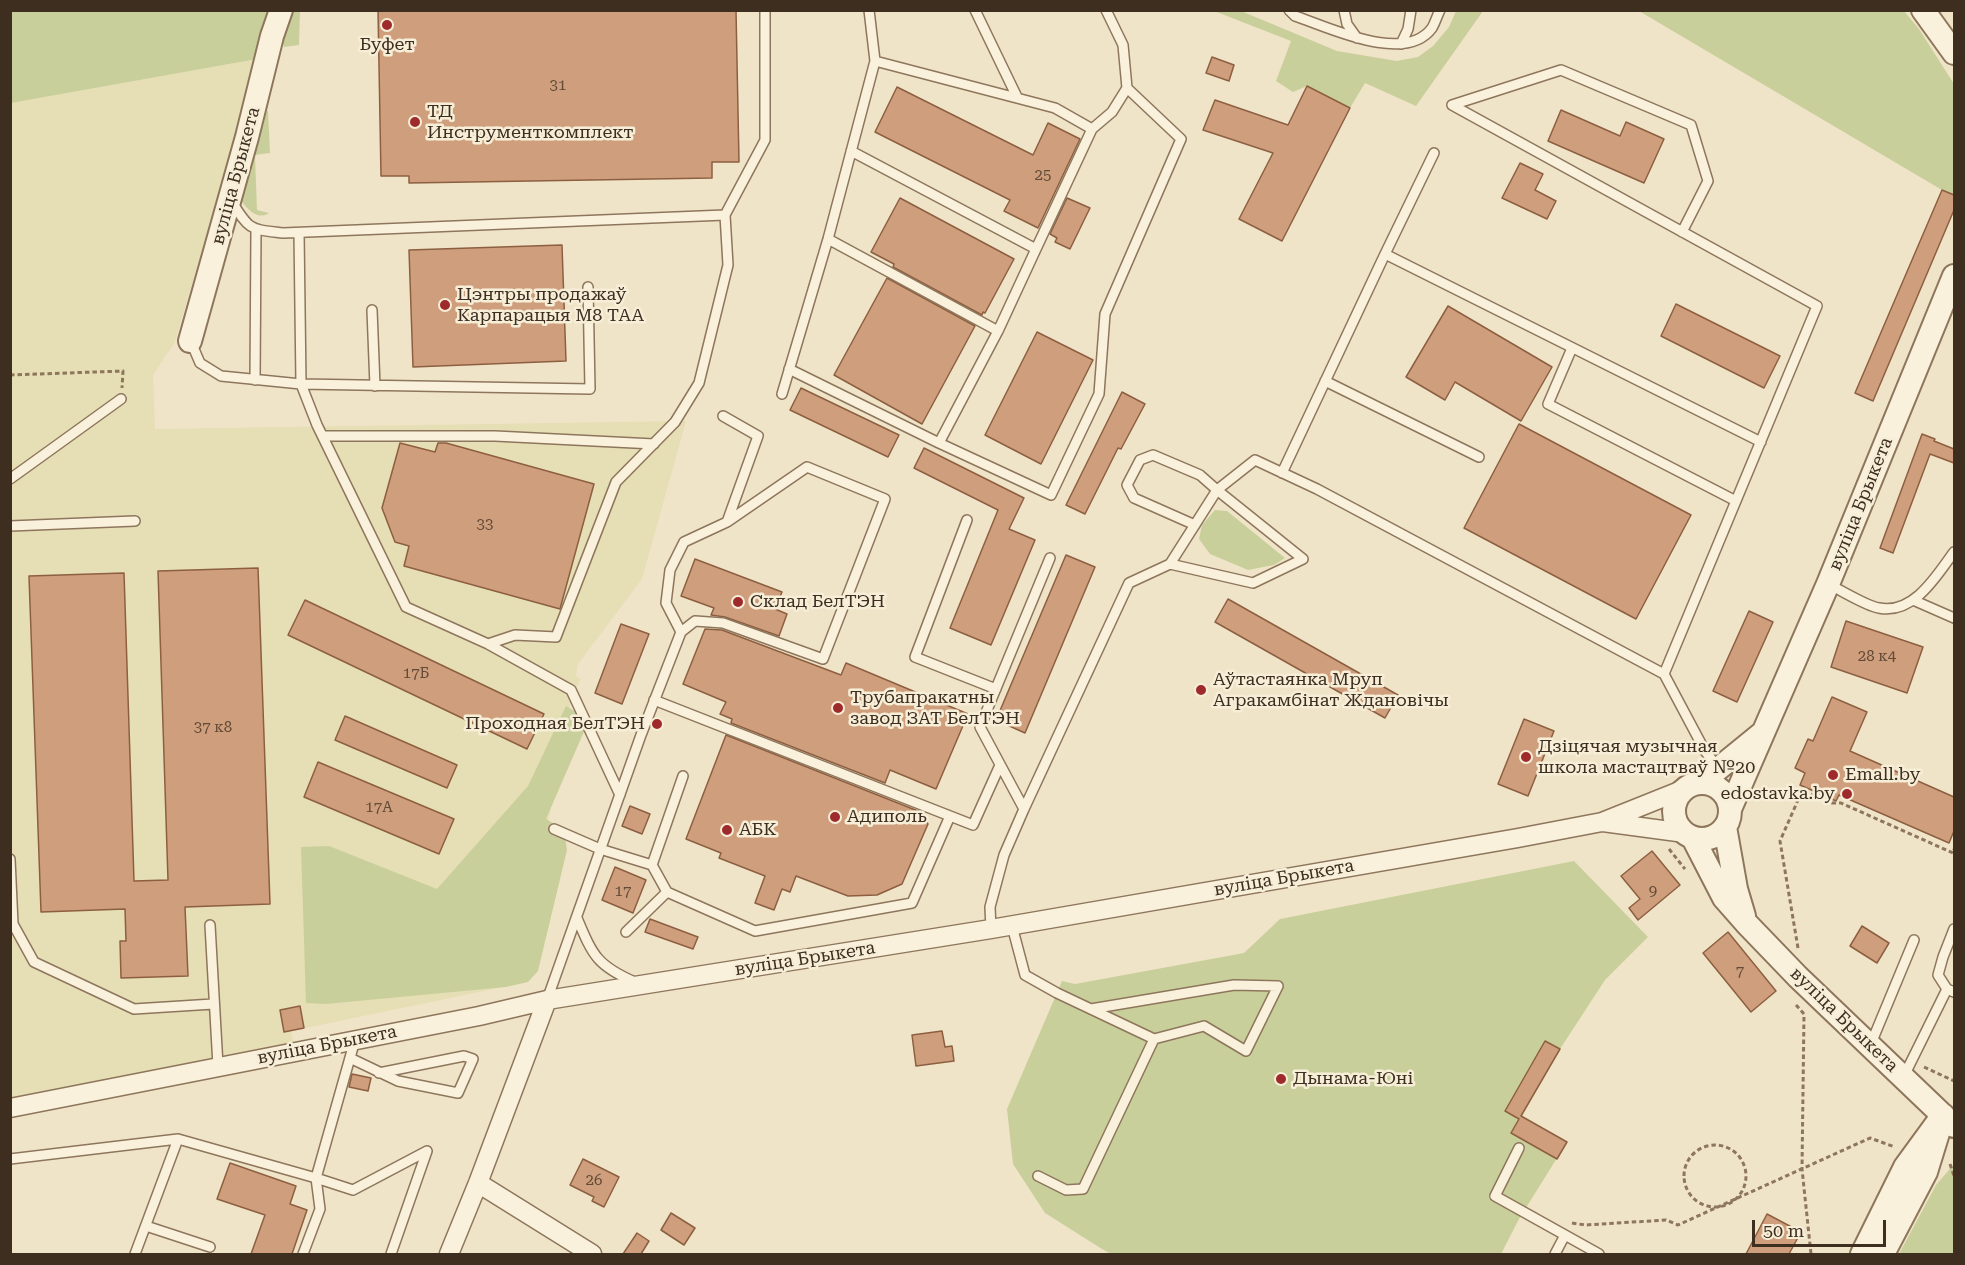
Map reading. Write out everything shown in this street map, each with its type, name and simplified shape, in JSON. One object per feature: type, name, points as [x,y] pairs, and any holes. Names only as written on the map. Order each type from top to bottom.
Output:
[{"type":"street","name":"вуліца Брыкета","points":[[190,341],[281,10]]},
{"type":"street","points":[[1923,10],[1954,53]]},
{"type":"street","name":"вуліца Брыкета","points":[[1746,923],[1736,889],[1727,818],[1828,584],[1954,276]]},
{"type":"street","name":"вуліца Брыкета","points":[[10,1108],[218,1066],[352,1049],[547,1000],[1012,926],[1602,822],[1701,780],[1764,731]]},
{"type":"street","points":[[1701,780],[1712,784],[1727,798],[1727,818],[1710,838],[1682,840],[1674,817],[1676,797],[1701,780]]},
{"type":"street","name":"вуліца Брыкета","points":[[1602,822],[1682,840],[1724,898],[1746,923],[1870,1046],[1907,1069],[1951,1119]]},
{"type":"street","points":[[449,1254],[547,1000]]},
{"type":"street","points":[[1862,1254],[1905,1167],[1951,1119]]},
{"type":"street","points":[[1883,1254],[1951,1119]]},
{"type":"street","points":[[478,1183],[592,1254]]},
{"type":"lane","points":[[488,644],[515,635],[556,637],[616,482],[675,422],[699,383],[728,265],[724,215],[765,140],[765,10]]},
{"type":"lane","points":[[782,394],[828,239],[875,61],[869,10]]},
{"type":"lane","points":[[975,10],[1017,97]]},
{"type":"lane","points":[[939,443],[998,331],[1092,129],[1112,112],[1127,88],[1123,45],[1106,10]]},
{"type":"lane","points":[[1289,10],[1295,16],[1357,38],[1379,43],[1401,44],[1416,40],[1431,29],[1440,10]]},
{"type":"lane","points":[[1344,10],[1347,24],[1357,38]]},
{"type":"lane","points":[[1401,44],[1408,29],[1411,10]]},
{"type":"lane","points":[[875,61],[1055,108],[1092,129]]},
{"type":"lane","points":[[1664,674],[1817,306],[1682,232],[1452,105],[1561,70],[1691,126],[1708,181],[1682,232]]},
{"type":"lane","points":[[789,369],[1051,495],[1099,394],[1105,314],[1181,140],[1127,88]]},
{"type":"lane","points":[[851,151],[1036,249]]},
{"type":"lane","points":[[1282,473],[1434,153]]},
{"type":"lane","points":[[230,197],[245,224],[256,230],[283,233],[724,215]]},
{"type":"lane","points":[[255,380],[256,230]]},
{"type":"lane","points":[[299,233],[301,384],[323,436],[406,607],[488,644],[571,690],[620,795]]},
{"type":"lane","points":[[828,239],[998,331]]},
{"type":"lane","points":[[1385,254],[1761,442]]},
{"type":"lane","points":[[190,341],[200,363],[221,376],[301,384],[590,389],[588,287]]},
{"type":"lane","points":[[372,310],[375,386]]},
{"type":"lane","points":[[1572,348],[1548,404],[1736,501]]},
{"type":"lane","points":[[1325,381],[1479,457]]},
{"type":"lane","points":[[10,479],[122,399]]},
{"type":"lane","points":[[723,416],[758,436],[727,522]]},
{"type":"lane","points":[[323,436],[495,436],[654,444]]},
{"type":"lane","points":[[1170,564],[1253,583],[1303,559],[1200,475],[1153,455],[1140,460],[1127,485],[1134,498],[1195,525]]},
{"type":"lane","points":[[991,929],[990,907],[1004,855],[1129,583],[1170,564],[1217,490],[1255,460],[1317,489],[1664,674],[1705,751],[1701,780]]},
{"type":"lane","points":[[547,1000],[654,700],[681,632],[695,621],[723,622],[823,659],[885,499],[807,467],[727,522],[684,542],[670,570],[666,603],[681,632]]},
{"type":"lane","points":[[967,520],[915,657],[996,689]]},
{"type":"lane","points":[[10,525],[135,521]]},
{"type":"lane","points":[[1828,584],[1878,608],[1903,606],[1925,590],[1954,552]]},
{"type":"lane","points":[[1024,809],[980,727],[1050,558]]},
{"type":"lane","points":[[1913,600],[1954,618]]},
{"type":"lane","points":[[654,700],[974,825],[999,765]]},
{"type":"lane","points":[[652,865],[683,776]]},
{"type":"lane","points":[[555,829],[600,849],[652,865],[667,892],[755,931],[912,903],[950,816]]},
{"type":"lane","points":[[10,859],[13,924],[34,962],[134,1009],[213,1004]]},
{"type":"lane","points":[[626,932],[667,892]]},
{"type":"lane","points":[[576,918],[594,955],[607,969],[642,985]]},
{"type":"lane","points":[[210,925],[218,1066]]},
{"type":"lane","points":[[1012,926],[1026,975],[1057,993],[1154,1039],[1204,1026],[1246,1051],[1278,986],[1234,985],[1091,1009]]},
{"type":"lane","points":[[1907,1069],[1951,991],[1938,975],[1942,957],[1954,928]]},
{"type":"lane","points":[[1870,1046],[1914,940]]},
{"type":"lane","points":[[1038,1176],[1066,1190],[1083,1189],[1154,1039]]},
{"type":"lane","points":[[307,1253],[320,1209],[316,1178],[352,1049],[379,1073],[398,1081],[458,1093],[473,1059],[464,1056],[379,1073]]},
{"type":"lane","points":[[135,1254],[178,1139]]},
{"type":"lane","points":[[10,1159],[178,1139],[353,1190],[427,1151],[391,1254]]},
{"type":"lane","points":[[1519,1148],[1495,1196],[1599,1254]]},
{"type":"lane","points":[[146,1226],[210,1247]]},
{"type":"lane","points":[[1555,1254],[1565,1235]]},
{"type":"path","points":[[10,375],[123,371],[122,399]]},
{"type":"path","points":[[1791,948],[1799,956],[1780,841],[1802,791],[1832,803],[1841,802],[1953,853],[1954,849]]},
{"type":"path","points":[[1682,840],[1689,873]]},
{"type":"path","points":[[1789,996],[1804,1014],[1802,1169],[1811,1254]]},
{"type":"path","points":[[1907,1069],[1954,1082]]},
{"type":"path","points":[[1565,1222],[1585,1225],[1666,1220],[1678,1226],[1870,1138],[1896,1148]]},
{"type":"path","points":[[1718,1208],[1697,1202],[1684,1184],[1686,1163],[1690,1156],[1699,1149],[1711,1145],[1724,1146],[1742,1161],[1746,1173],[1744,1186],[1735,1200]]},
{"type":"path","points":[[1949,1162],[1954,1176]]},
{"type":"shaded area","points":[[257,59],[175,342],[153,375],[155,429],[686,421],[642,579],[578,664],[576,676],[581,679],[572,695],[518,984],[291,1031],[297,1061],[11,1118],[11,103]]},
{"type":"green space","points":[[11,11],[270,11],[257,59],[11,103]]},
{"type":"green space","points":[[291,11],[300,11],[299,45],[284,47],[282,40]]},
{"type":"green space","points":[[1214,11],[1241,11],[1337,51],[1397,61],[1418,57],[1433,46],[1449,27],[1456,11],[1483,11],[1416,106],[1365,83],[1350,108],[1307,86],[1293,92],[1276,81],[1291,41]]},
{"type":"green space","points":[[1639,11],[1904,11],[1919,29],[1954,84],[1954,195],[1942,190]]},
{"type":"green space","points":[[268,111],[270,153],[255,155],[257,210],[269,213],[260,215],[251,211],[237,195],[259,112]]},
{"type":"green space","points":[[1215,510],[1227,511],[1285,558],[1274,565],[1248,570],[1210,554],[1199,539],[1202,525]]},
{"type":"green space","points":[[566,706],[589,720],[546,819],[564,830],[567,850],[538,971],[528,982],[506,987],[326,1004],[306,1003],[301,847],[329,846],[437,889],[528,786]]},
{"type":"green space","name":"Дынама-Юні","points":[[1574,861],[1648,937],[1605,980],[1560,1049],[1522,1116],[1567,1142],[1519,1219],[1501,1254],[1111,1254],[1045,1213],[1013,1164],[1007,1109],[1062,981],[1075,984],[1244,953],[1280,919]]},
{"type":"green space","points":[[1954,1164],[1954,1254],[1899,1254],[1936,1185]]},
{"type":"building","points":[[378,10],[736,10],[739,162],[712,162],[712,178],[409,183],[409,176],[381,176]]},
{"type":"building","points":[[1212,57],[1234,65],[1229,81],[1206,73]]},
{"type":"building","points":[[1307,86],[1350,108],[1282,241],[1239,219],[1273,153],[1203,130],[1215,100],[1288,125]]},
{"type":"building","points":[[897,87],[1033,155],[1048,123],[1080,139],[1038,228],[1004,211],[1010,200],[875,132]]},
{"type":"building","points":[[1561,110],[1620,136],[1626,122],[1664,139],[1644,183],[1548,141]]},
{"type":"building","points":[[1520,163],[1543,174],[1535,190],[1556,201],[1547,219],[1502,198]]},
{"type":"building","points":[[1942,190],[1954,195],[1954,210],[1873,401],[1855,393]]},
{"type":"building","points":[[900,198],[1014,259],[985,313],[983,312],[982,315],[893,267],[894,264],[871,252]]},
{"type":"building","points":[[1067,198],[1090,208],[1070,249],[1055,242],[1057,238],[1050,234]]},
{"type":"building","points":[[562,245],[566,361],[413,367],[409,250]]},
{"type":"building","points":[[887,278],[975,326],[922,424],[834,375]]},
{"type":"building","points":[[1676,304],[1780,356],[1764,388],[1661,336]]},
{"type":"building","points":[[1448,306],[1552,367],[1521,421],[1455,382],[1445,400],[1406,377]]},
{"type":"building","points":[[1037,332],[1093,360],[1041,464],[985,435]]},
{"type":"building","points":[[801,388],[899,435],[888,457],[790,410]]},
{"type":"building","points":[[1122,392],[1145,404],[1121,449],[1118,448],[1085,514],[1066,505]]},
{"type":"building","points":[[1519,424],[1691,515],[1636,619],[1464,528]]},
{"type":"building","points":[[1922,434],[1954,449],[1954,463],[1930,454],[1893,553],[1880,548]]},
{"type":"building","points":[[400,443],[435,452],[438,443],[446,443],[594,484],[560,609],[404,566],[409,546],[395,542],[382,508]]},
{"type":"building","points":[[924,448],[1024,498],[1009,529],[1035,540],[991,645],[950,628],[998,510],[914,468]]},
{"type":"building","points":[[1066,555],[1095,567],[1025,733],[996,720]]},
{"type":"building","name":"Склад БелТЭН","points":[[695,559],[782,592],[775,609],[787,614],[779,636],[725,617],[711,615],[714,608],[681,596]]},
{"type":"building","points":[[258,568],[270,904],[185,907],[188,976],[121,978],[120,941],[126,941],[125,909],[41,912],[29,576],[124,573],[134,881],[168,880],[158,571]]},
{"type":"building","points":[[1228,599],[1398,695],[1385,718],[1215,622]]},
{"type":"building","points":[[305,600],[544,714],[527,749],[288,635]]},
{"type":"building","points":[[1749,611],[1773,622],[1737,702],[1713,691]]},
{"type":"building","points":[[1846,621],[1923,647],[1907,693],[1831,667]]},
{"type":"building","points":[[621,624],[649,634],[622,704],[595,693]]},
{"type":"building","name":"Трубапракатны завод ЗАТ БелТЭН","points":[[705,629],[722,630],[841,675],[846,663],[968,714],[936,789],[890,770],[885,783],[731,723],[732,719],[720,714],[726,702],[683,684]]},
{"type":"building","points":[[1832,697],[1867,712],[1850,751],[1954,797],[1954,831],[1949,843],[1839,795],[1836,801],[1800,785],[1805,773],[1795,768],[1808,739],[1813,741]]},
{"type":"building","points":[[345,716],[457,765],[447,788],[335,740]]},
{"type":"building","name":"Дзіцячая музычная школа мастацтваў №20","points":[[1524,719],[1554,731],[1528,796],[1498,784]]},
{"type":"building","points":[[726,735],[923,813],[928,824],[902,884],[877,895],[848,896],[796,876],[790,892],[782,889],[774,910],[755,903],[765,876],[719,858],[721,853],[686,839]]},
{"type":"building","points":[[318,762],[454,819],[439,854],[304,797]]},
{"type":"building","points":[[630,806],[650,814],[642,834],[622,826]]},
{"type":"building","points":[[1652,851],[1680,885],[1638,920],[1629,908],[1640,899],[1621,876]]},
{"type":"building","points":[[615,867],[646,880],[633,913],[602,900]]},
{"type":"building","points":[[650,919],[698,937],[693,949],[645,932]]},
{"type":"building","points":[[1862,926],[1889,943],[1877,963],[1850,946]]},
{"type":"building","points":[[1728,932],[1776,991],[1751,1012],[1703,953]]},
{"type":"building","points":[[300,1006],[304,1028],[284,1032],[280,1010]]},
{"type":"building","points":[[942,1031],[945,1047],[952,1046],[954,1061],[916,1066],[912,1035]]},
{"type":"building","points":[[1545,1041],[1560,1049],[1521,1116],[1567,1142],[1557,1159],[1511,1133],[1519,1119],[1505,1111]]},
{"type":"building","points":[[352,1074],[371,1078],[368,1091],[349,1087]]},
{"type":"building","points":[[583,1159],[619,1177],[604,1207],[592,1201],[594,1197],[570,1185]]},
{"type":"building","points":[[230,1163],[296,1186],[290,1204],[307,1210],[292,1254],[251,1254],[265,1215],[217,1199]]},
{"type":"building","points":[[671,1213],[695,1228],[684,1245],[661,1230]]},
{"type":"building","points":[[1767,1214],[1801,1232],[1789,1254],[1746,1254]]},
{"type":"building","points":[[637,1233],[649,1241],[641,1254],[623,1254]]},
{"type":"place","name":"Буфет","points":[[387,25]]},
{"type":"place","name":"ТД Инструменткомплект","points":[[415,122]]},
{"type":"place","name":"Цэнтры продажаў Карпарацыя М8 ТАА","points":[[445,305]]},
{"type":"place","name":"Склад БелТЭН","points":[[738,602]]},
{"type":"place","name":"Аўтастаянка Мруп Агракамбінат Ждановічы","points":[[1201,690]]},
{"type":"place","name":"Трубапракатны завод ЗАТ БелТЭН","points":[[838,708]]},
{"type":"place","name":"Проходная БелТЭН","points":[[657,724]]},
{"type":"place","name":"Дзіцячая музычная школа мастацтваў №20","points":[[1526,757]]},
{"type":"place","name":"Emall.by","points":[[1833,775]]},
{"type":"place","name":"edostavka.by","points":[[1847,794]]},
{"type":"place","name":"Адиполь","points":[[835,817]]},
{"type":"place","name":"АБК","points":[[727,830]]},
{"type":"place","name":"Дынама-Юні","points":[[1281,1079]]}]
